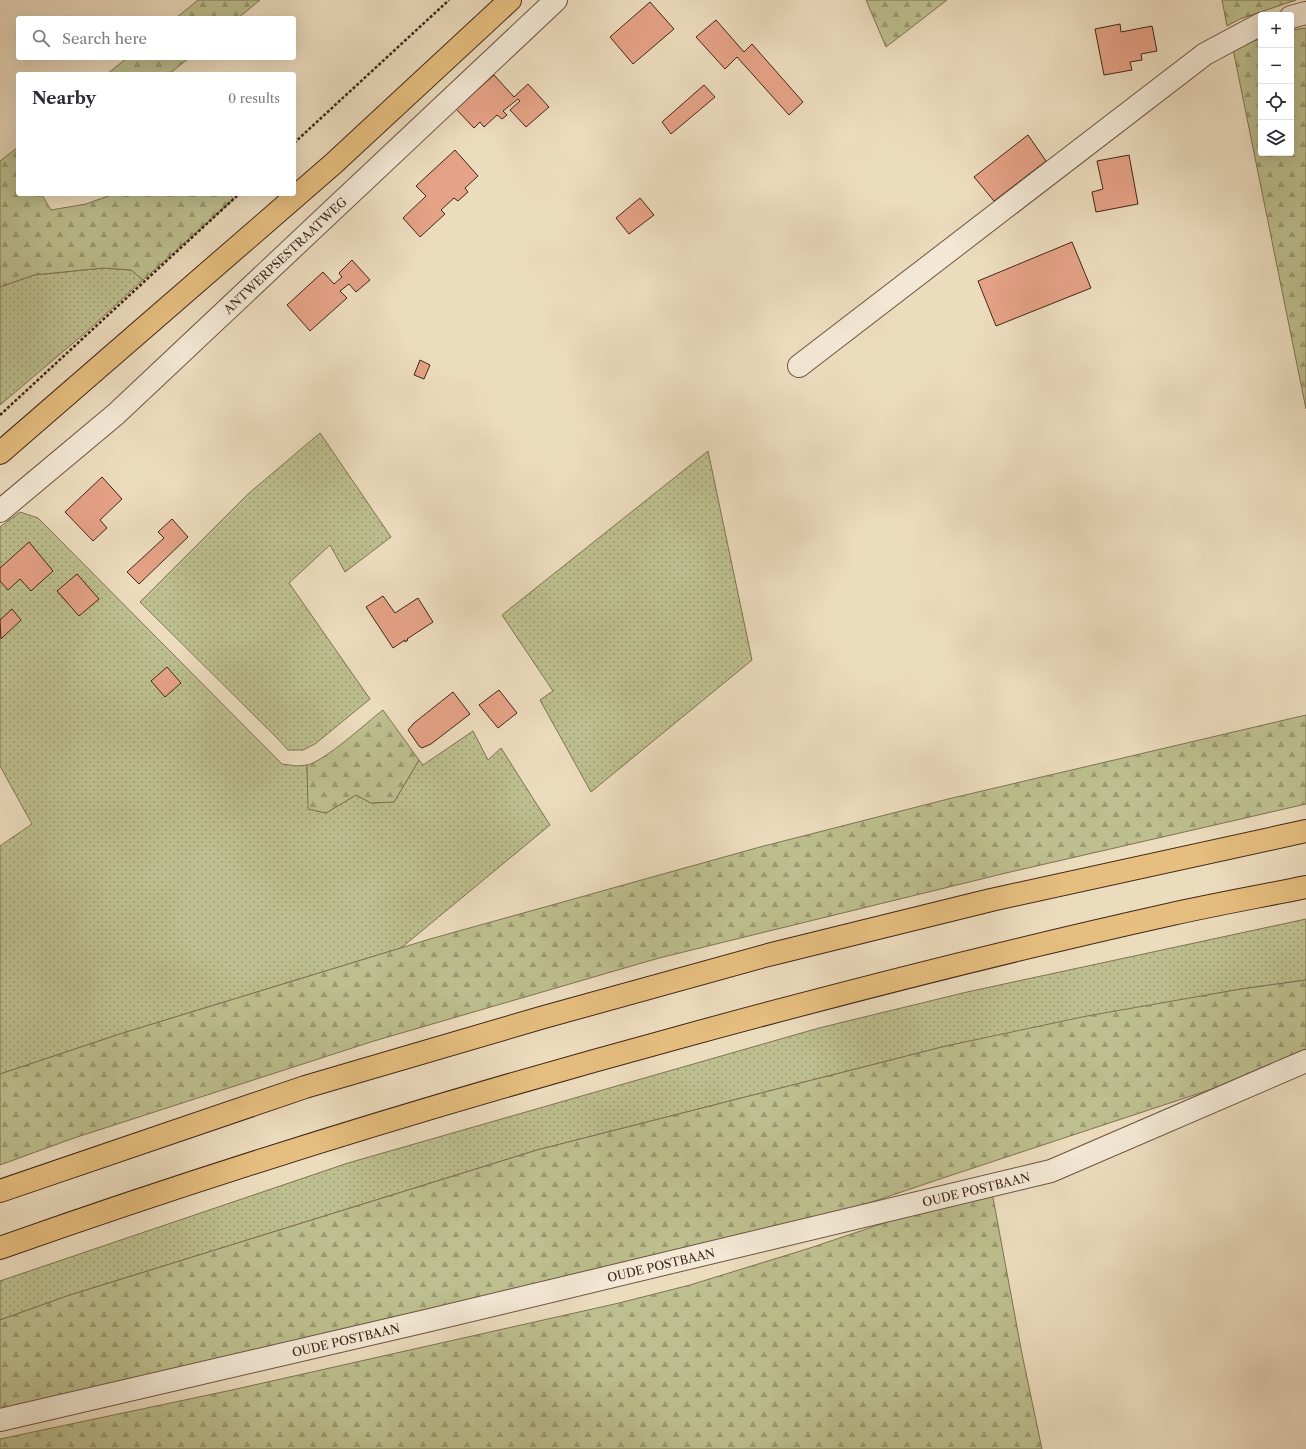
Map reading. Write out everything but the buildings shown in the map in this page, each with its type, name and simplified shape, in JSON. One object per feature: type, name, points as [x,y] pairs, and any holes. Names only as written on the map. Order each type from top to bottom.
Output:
[{"type":"main road","points":[[0,453],[333,164],[510,0]]},
{"type":"main road","points":[[0,1191],[305,1087],[544,1017],[760,957],[991,900],[1306,831]]},
{"type":"main road","points":[[0,1248],[103,1212],[303,1147],[546,1074],[773,1012],[966,962],[1176,913],[1306,887]]},
{"type":"street","name":"ANTWERPSESTRAATWEG","points":[[3,503],[116,414],[556,0]]},
{"type":"street","points":[[1294,16],[1306,13]]},
{"type":"street","points":[[799,366],[1205,54],[1258,26]]},
{"type":"street","name":"OUDE POSTBAAN","points":[[0,1420],[426,1321],[1051,1171],[1306,1061]]},
{"type":"path","points":[[296,141],[449,0]]},
{"type":"path","points":[[0,415],[237,196]]},
{"type":"green space","points":[[198,0],[260,0],[240,16],[178,16]]},
{"type":"green space","points":[[866,0],[947,0],[886,47]]},
{"type":"green space","points":[[1222,0],[1296,0],[1258,12],[1227,26]]},
{"type":"green space","points":[[1306,28],[1306,409],[1233,49],[1239,45],[1258,40],[1258,156],[1294,156],[1294,30]]},
{"type":"green space","points":[[124,60],[186,60],[172,72],[110,72]]},
{"type":"green space","points":[[16,149],[16,196],[43,196],[51,210],[86,204],[108,196],[231,196],[234,199],[143,280],[131,270],[104,268],[34,275],[0,287],[0,161]]},
{"type":"green space","points":[[104,268],[131,270],[143,280],[84,334],[0,405],[0,287],[34,275]]},
{"type":"green space","points":[[320,433],[391,537],[345,572],[330,545],[289,583],[370,699],[315,744],[303,750],[288,750],[140,602],[248,494]]},
{"type":"green space","points":[[708,451],[752,660],[591,792],[540,700],[553,691],[502,615]]},
{"type":"green space","points":[[20,512],[38,518],[282,764],[297,766],[307,765],[309,809],[326,813],[356,795],[371,803],[394,802],[419,760],[423,765],[473,731],[488,760],[501,748],[550,825],[401,948],[123,1033],[0,1074],[0,846],[32,824],[0,766],[0,527]]},
{"type":"green space","points":[[383,710],[419,760],[394,802],[371,803],[356,795],[326,813],[308,809],[307,765],[324,757]]},
{"type":"green space","points":[[1306,715],[1306,804],[1006,873],[659,958],[374,1041],[74,1138],[0,1165],[0,1074],[123,1033],[430,939],[760,847],[948,799]]},
{"type":"green space","points":[[1306,919],[1306,980],[1241,989],[946,1046],[537,1150],[67,1296],[0,1320],[0,1281],[348,1163],[819,1028],[967,992]]},
{"type":"green space","points":[[1306,980],[1306,1058],[747,1244],[0,1414],[0,1320],[67,1296],[537,1150],[946,1046],[1087,1016],[1241,989]]},
{"type":"green space","points":[[991,1187],[1022,1354],[1042,1449],[0,1449],[0,1439],[232,1390],[619,1303],[690,1285],[810,1248]]}]
